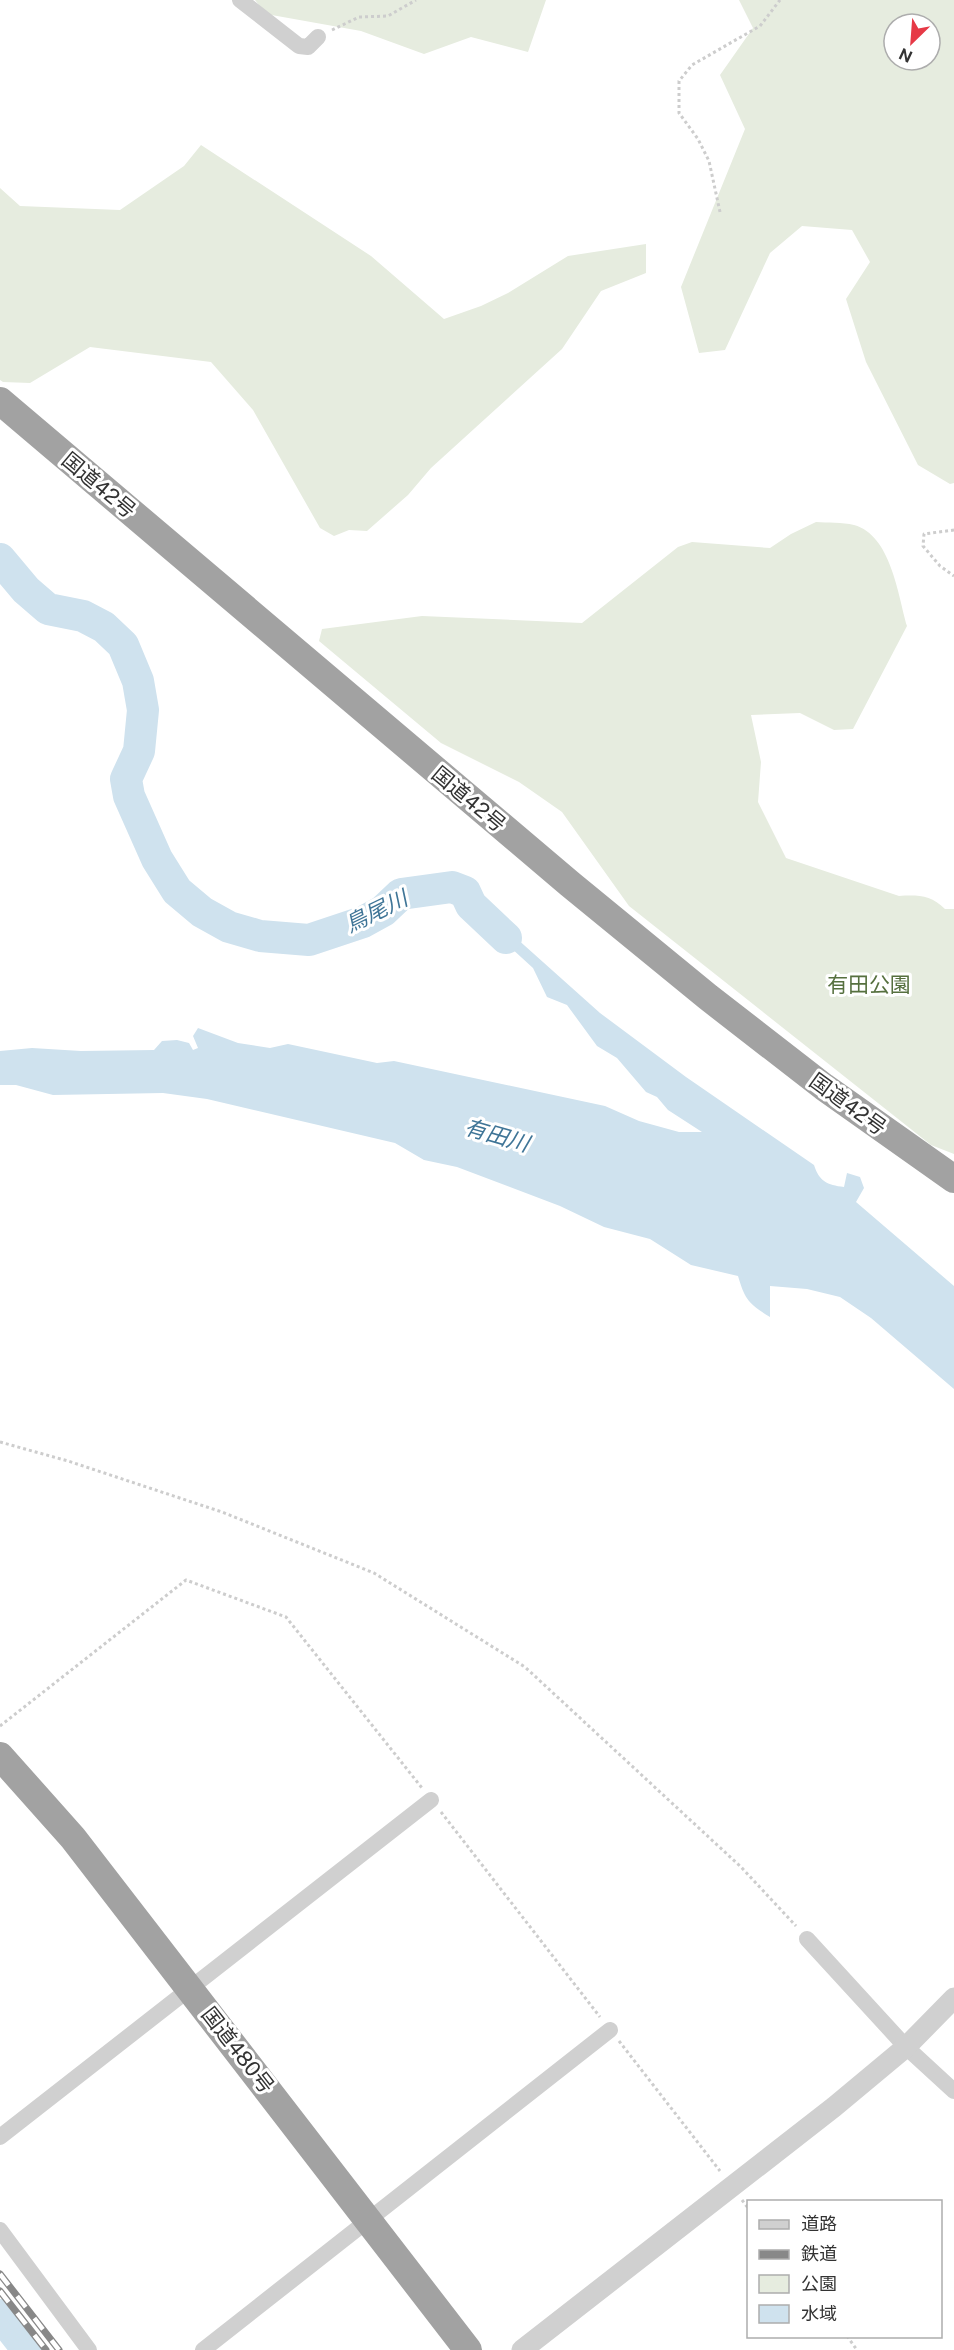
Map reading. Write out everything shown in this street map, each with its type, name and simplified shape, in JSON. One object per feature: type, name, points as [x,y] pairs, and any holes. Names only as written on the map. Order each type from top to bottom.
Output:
[{"type":"highway","name":"国道42号","points":[[0,401],[643,945],[807,1074],[954,1179]]},
{"type":"highway","name":"国道480号","points":[[0,1756],[73,1838],[468,2350]]},
{"type":"street","points":[[240,0],[299,46],[308,47],[318,37]]},
{"type":"street","points":[[0,2137],[431,1800]]},
{"type":"street","points":[[807,1939],[906,2047],[954,2091]]},
{"type":"street","points":[[522,2350],[834,2107],[906,2047],[954,1998]]},
{"type":"street","points":[[202,2350],[610,2030]]},
{"type":"street","points":[[0,2230],[88,2350]]},
{"type":"path","points":[[318,37],[358,17],[388,16],[416,0]]},
{"type":"path","points":[[720,212],[709,161],[698,139],[680,113],[679,81],[692,65],[760,27],[780,0]]},
{"type":"path","points":[[954,530],[924,534],[923,546],[940,566],[954,576]]},
{"type":"path","points":[[0,1442],[68,1461],[222,1512],[374,1573],[525,1667],[741,1867],[807,1939]]},
{"type":"path","points":[[848,2338],[857,2350]]},
{"type":"green space","points":[[255,0],[546,0],[528,52],[471,37],[424,54],[361,31],[266,14]]},
{"type":"green space","points":[[739,0],[954,0],[954,483],[950,484],[918,465],[866,362],[846,299],[870,262],[852,230],[802,226],[770,253],[725,350],[699,353],[681,287],[745,129],[720,75],[753,28]]},
{"type":"green space","points":[[201,145],[371,256],[444,319],[481,306],[508,293],[568,256],[646,244],[646,273],[601,291],[562,349],[431,468],[408,495],[367,531],[349,530],[334,536],[320,528],[253,410],[211,362],[90,347],[30,383],[0,380],[0,188],[20,206],[120,210],[184,166]]},
{"type":"green space","name":"有田公園","points":[[816,522],[854,525],[867,531],[877,541],[891,568],[907,626],[853,729],[834,730],[800,713],[751,715],[761,762],[758,802],[786,858],[899,896],[924,897],[935,901],[945,909],[954,909],[954,1154],[931,1145],[629,906],[562,812],[519,782],[441,743],[319,641],[322,629],[422,616],[582,623],[678,547],[692,542],[770,548],[791,534]]},
{"type":"water","name":"有田川","points":[[472,910],[488,913],[600,1013],[686,1077],[814,1165],[818,1175],[824,1181],[844,1187],[847,1173],[860,1177],[864,1188],[856,1202],[954,1286],[954,1389],[871,1318],[840,1297],[807,1289],[770,1286],[770,1317],[749,1301],[738,1276],[691,1265],[650,1239],[604,1227],[560,1206],[457,1167],[424,1160],[395,1143],[207,1099],[163,1093],[53,1095],[16,1085],[0,1085],[0,1051],[32,1048],[81,1051],[154,1050],[162,1041],[177,1040],[189,1043],[193,1050],[198,1048],[193,1036],[198,1028],[238,1043],[270,1048],[288,1044],[377,1063],[394,1061],[605,1106],[639,1121],[679,1132],[702,1132],[668,1110],[657,1097],[646,1092],[617,1058],[597,1046],[567,1005],[547,997],[533,968],[510,947],[487,936]]},
{"type":"waterway","name":"鳥尾川","points":[[0,559],[26,590],[48,609],[83,616],[104,627],[123,645],[138,681],[143,710],[139,751],[126,779],[129,796],[157,859],[177,891],[202,912],[229,927],[260,936],[309,940],[363,922],[383,911],[401,894],[452,887],[465,892],[471,905],[506,938]]},
{"type":"waterway","points":[[0,2315],[28,2350]]},
{"type":"railway","points":[[0,2274],[59,2350]]},
{"type":"railway","points":[[0,2291],[46,2350]]}]
